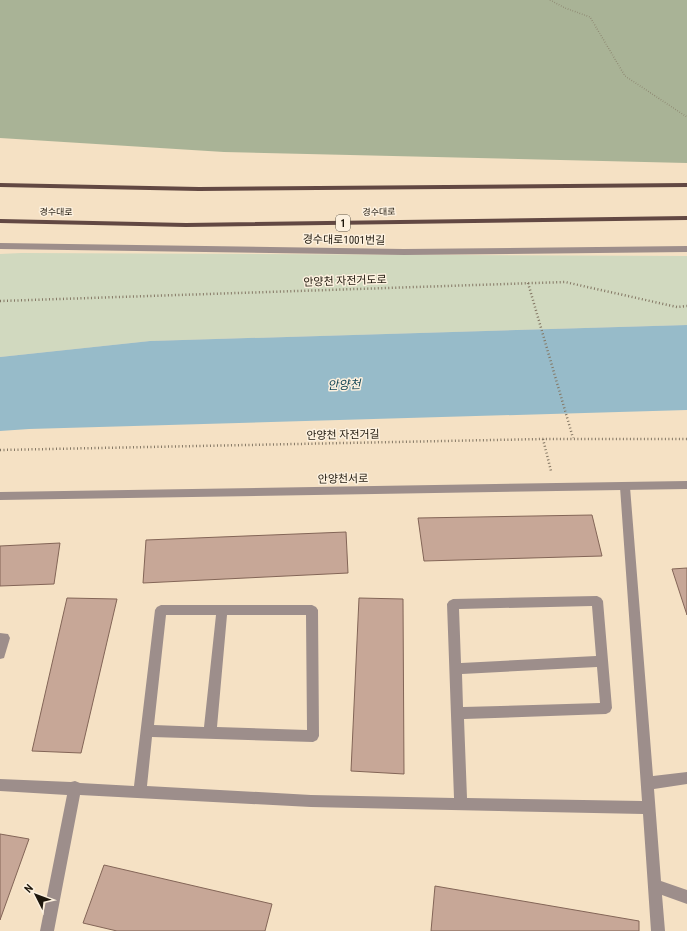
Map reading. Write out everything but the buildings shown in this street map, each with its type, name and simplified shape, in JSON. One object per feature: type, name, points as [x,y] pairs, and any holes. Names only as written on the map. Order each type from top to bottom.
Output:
[{"type":"main road","points":[[0,185],[199,189],[687,185]]},
{"type":"main road","name":"경수대로","points":[[0,221],[186,225],[687,218]]},
{"type":"street","name":"경수대로1001번길","points":[[0,246],[404,252],[687,249]]},
{"type":"street","name":"안양천서로","points":[[0,496],[687,485]]},
{"type":"street","points":[[626,487],[658,931]]},
{"type":"street","points":[[457,713],[606,708],[597,601],[453,604],[456,669],[457,713],[461,804]]},
{"type":"street","points":[[140,791],[161,610],[312,610],[313,736],[147,731]]},
{"type":"street","points":[[210,733],[222,610]]},
{"type":"street","points":[[0,638],[4,638],[0,654]]},
{"type":"street","points":[[456,669],[602,661]]},
{"type":"street","points":[[648,783],[687,778]]},
{"type":"street","points":[[0,784],[311,801],[649,808]]},
{"type":"street","points":[[47,931],[75,787]]},
{"type":"street","points":[[655,886],[687,897]]},
{"type":"path","points":[[550,0],[565,8],[590,17],[625,76],[687,117]]},
{"type":"path","name":"안양천 자전거도로","points":[[0,301],[565,282],[676,306],[687,306]]},
{"type":"path","points":[[528,283],[537,319],[573,438]]},
{"type":"path","name":"안양천 자전거길","points":[[0,450],[573,438],[687,439]]},
{"type":"path","points":[[543,439],[555,488]]},
{"type":"green space","points":[[0,0],[687,0],[687,163],[224,152],[0,138]]},
{"type":"green space","points":[[0,254],[687,256],[687,325],[150,341],[0,357]]},
{"type":"water","name":"안양천","points":[[687,325],[687,410],[0,431],[0,357],[150,341]]}]
